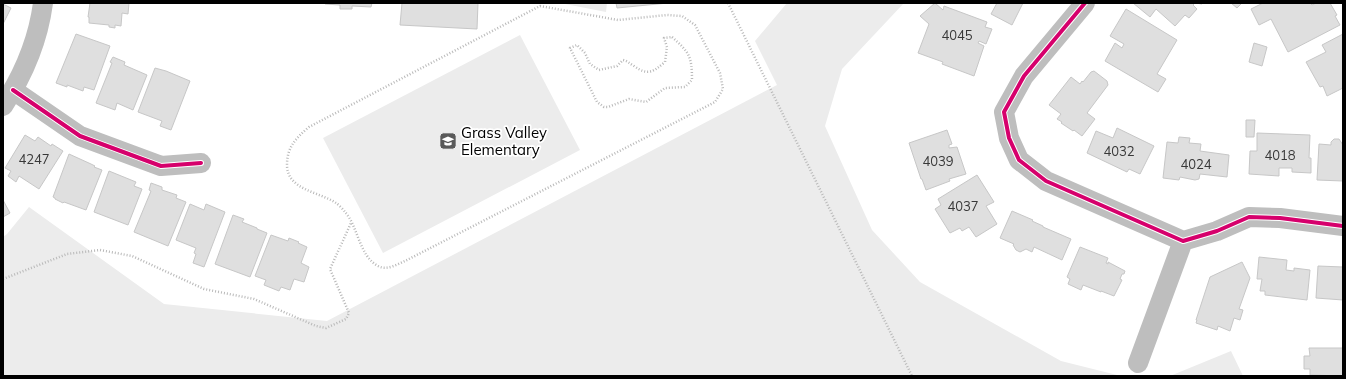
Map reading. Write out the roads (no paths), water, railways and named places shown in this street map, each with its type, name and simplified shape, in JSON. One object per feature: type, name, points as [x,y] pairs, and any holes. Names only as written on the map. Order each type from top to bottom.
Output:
[{"type":"street","points":[[43,3],[32,52],[8,98],[80,136],[160,166],[201,163]]},
{"type":"street","points":[[1085,3],[1024,76],[1004,112],[1009,138],[1019,160],[1046,181],[1183,241],[1218,231],[1249,218],[1280,218],[1343,226]]},
{"type":"street","points":[[1138,363],[1183,241]]},
{"type":"place","name":"Grass Valley Elementary","points":[[448,141]]}]
